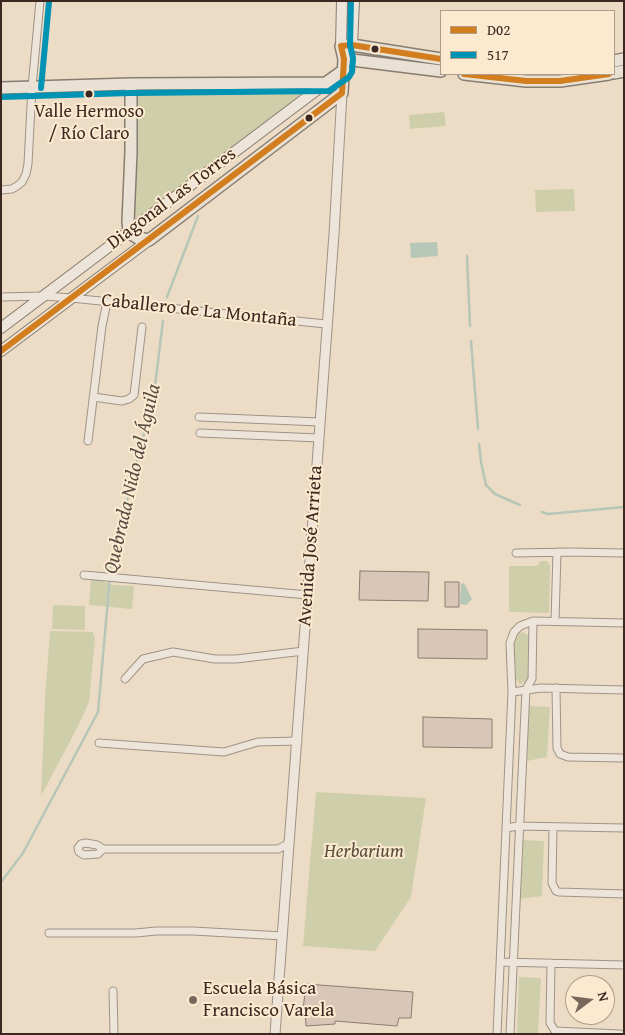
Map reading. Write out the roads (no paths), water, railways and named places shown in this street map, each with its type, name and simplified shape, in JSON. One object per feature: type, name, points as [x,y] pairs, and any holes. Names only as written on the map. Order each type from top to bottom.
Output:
[{"type":"main road","name":"Avenida José Arrieta","points":[[342,1],[346,46]]},
{"type":"main road","name":"Avenida José Arrieta","points":[[342,93],[346,46],[354,1]]},
{"type":"main road","points":[[346,46],[440,59]]},
{"type":"main road","points":[[344,65],[440,71]]},
{"type":"main road","name":"Diagonal Las Torres","points":[[3,323],[44,296],[129,230],[326,84],[344,65]]},
{"type":"main road","points":[[473,75],[526,81],[560,81],[602,75]]},
{"type":"main road","points":[[131,84],[128,222],[129,230],[138,238],[149,240]]},
{"type":"main road","points":[[1,88],[131,84],[326,84]]},
{"type":"main road","name":"Diagonal Las Torres","points":[[1,350],[342,93]]},
{"type":"street","points":[[1,190],[12,189],[17,186],[22,182],[26,174],[40,1]]},
{"type":"street","name":"Avenida José Arrieta","points":[[275,1034],[298,741],[326,324],[334,234],[342,93]]},
{"type":"street","name":"Caballero de La Montaña","points":[[1,297],[44,296],[71,298],[326,324]]},
{"type":"street","points":[[88,441],[107,302]]},
{"type":"street","points":[[93,397],[122,401],[129,400],[134,395],[142,327]]},
{"type":"street","points":[[1,350],[1,355]]},
{"type":"street","points":[[199,417],[320,422]]},
{"type":"street","points":[[200,433],[319,438]]},
{"type":"street","points":[[555,621],[557,552]]},
{"type":"street","points":[[516,554],[557,552],[624,554]]},
{"type":"street","points":[[84,575],[308,595]]},
{"type":"street","points":[[510,1034],[518,826],[526,689],[532,678],[533,621]]},
{"type":"street","points":[[497,1034],[512,692],[510,643],[514,632],[520,626],[533,621],[624,623]]},
{"type":"street","points":[[125,679],[143,659],[173,652],[215,659],[236,659],[304,651]]},
{"type":"street","points":[[512,692],[526,689],[556,688],[624,690]]},
{"type":"street","points":[[556,688],[557,748],[560,754],[568,757],[624,758]]},
{"type":"street","points":[[99,743],[224,752],[258,742],[298,741]]},
{"type":"street","points":[[506,828],[518,826],[624,828]]},
{"type":"street","points":[[553,827],[552,883],[556,891],[624,894]]},
{"type":"street","points":[[103,849],[278,849],[286,845],[290,836]]},
{"type":"street","points":[[278,849],[285,854],[288,866]]},
{"type":"street","points":[[49,933],[193,931],[283,936]]},
{"type":"street","points":[[501,962],[624,965]]},
{"type":"street","points":[[551,963],[550,1023],[554,1031],[620,1034]]},
{"type":"street","points":[[113,991],[114,1034]]},
{"type":"waterway","name":"Quebrada Nido del Águila","points":[[167,297],[198,216]]},
{"type":"waterway","points":[[467,256],[470,326]]},
{"type":"waterway","name":"Quebrada Nido del Águila","points":[[1,882],[23,853],[98,712],[111,565],[154,394],[163,321]]},
{"type":"waterway","points":[[471,341],[478,429]]},
{"type":"waterway","points":[[479,444],[486,485],[495,494],[520,505]]},
{"type":"waterway","points":[[542,512],[548,514],[624,507]]},
{"type":"place","name":"Valle Hermoso / Río Claro","points":[[89,94]]},
{"type":"place","name":"Escuela Básica Francisco Varela","points":[[193,1000]]},
{"type":"park label","name":"Herbarium","points":[[364,852]]}]
